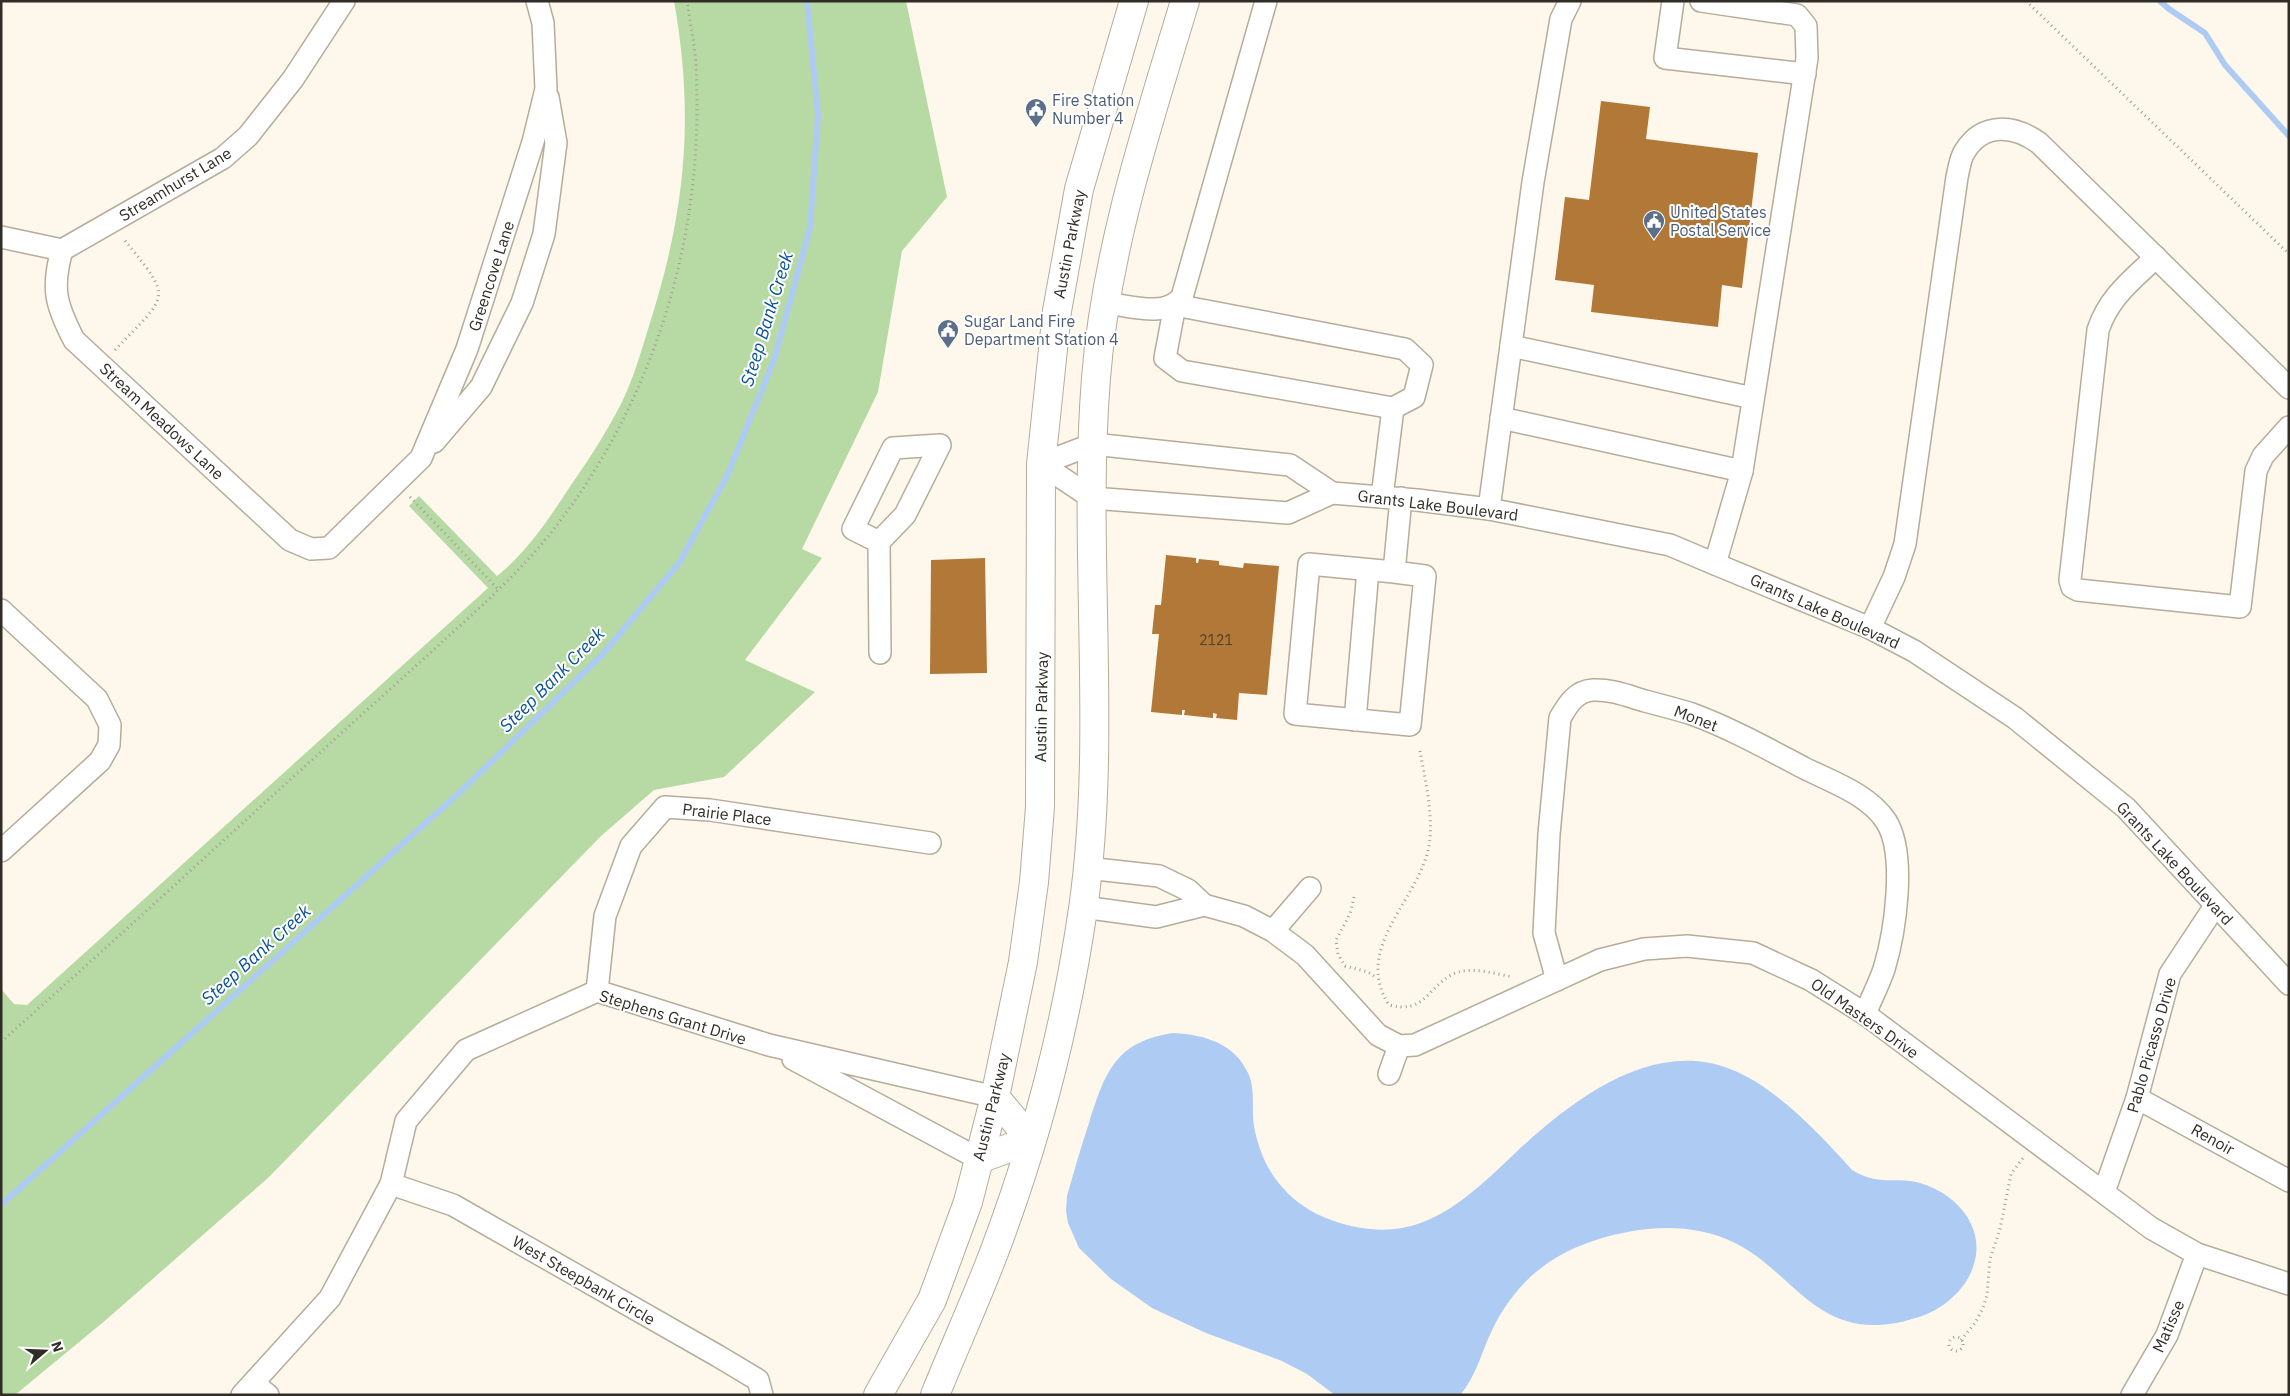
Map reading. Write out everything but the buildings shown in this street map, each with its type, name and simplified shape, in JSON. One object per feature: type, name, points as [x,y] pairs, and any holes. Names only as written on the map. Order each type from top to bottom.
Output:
[{"type":"main road","name":"Austin Parkway","points":[[878,1395],[932,1300],[968,1202],[995,1097],[1022,970],[1034,882],[1040,806],[1042,692],[1041,464],[1057,311],[1079,189],[1134,1]]},
{"type":"main road","points":[[936,1395],[994,1254],[1031,1140],[1065,1011],[1083,907],[1093,778],[1092,498],[1096,375],[1106,303],[1129,196],[1185,1]]},
{"type":"main road","points":[[995,1097],[1031,1140]]},
{"type":"main road","points":[[979,1159],[1031,1140]]},
{"type":"street","name":"Streamhurst Lane","points":[[62,250],[223,158],[248,136],[293,79],[344,1]]},
{"type":"street","name":"Greencove Lane","points":[[328,548],[421,458],[481,387],[522,303],[544,234],[556,143],[546,89],[543,23],[537,1]]},
{"type":"street","points":[[1106,303],[1164,310],[1176,305],[1405,348],[1422,365],[1414,397],[1394,408],[1182,371],[1165,358],[1176,305],[1182,297],[1266,1]]},
{"type":"street","points":[[1489,509],[1533,182],[1559,28],[1561,19],[1570,1]]},
{"type":"street","points":[[1673,1],[1665,58],[1805,74]]},
{"type":"street","points":[[1700,1],[1797,15],[1806,26],[1807,58],[1742,471],[1716,564]]},
{"type":"street","name":"Greencove Lane","points":[[421,458],[467,350],[533,142],[546,89]]},
{"type":"street","points":[[1870,628],[1894,578],[1905,544],[1957,177],[1964,153],[1975,139],[1998,128],[2013,129],[2029,135],[2289,388]]},
{"type":"street","points":[[1,237],[62,250]]},
{"type":"street","name":"Stream Meadows Lane","points":[[62,250],[55,275],[58,305],[74,340],[290,540],[311,549],[328,548]]},
{"type":"street","points":[[2156,257],[2112,299],[2104,312],[2098,330],[2070,580],[2072,587],[2078,590],[2240,607],[2256,471],[2263,456],[2289,426]]},
{"type":"street","points":[[1511,346],[1753,398]]},
{"type":"street","points":[[1394,408],[1391,498],[1394,572]]},
{"type":"street","points":[[1501,418],[1742,471]]},
{"type":"street","name":"Grants Lake Boulevard","points":[[1041,464],[1093,444],[1290,465],[1332,493],[1489,509],[1670,545],[1870,628],[1914,651],[2015,718],[2126,808],[2289,984]]},
{"type":"street","points":[[879,542],[853,529],[893,448],[940,445],[905,515],[879,542],[880,653]]},
{"type":"street","name":"Grants Lake Boulevard","points":[[1041,464],[1092,498],[1288,513],[1332,493]]},
{"type":"street","points":[[1309,564],[1368,570],[1425,576],[1410,725],[1294,714],[1309,564]]},
{"type":"street","points":[[1355,720],[1368,570]]},
{"type":"street","points":[[1,610],[97,699],[110,725],[109,745],[100,762],[1,851]]},
{"type":"street","name":"Monet","points":[[1557,980],[1544,933],[1549,834],[1560,718],[1568,703],[1581,693],[1592,690],[1614,692],[1693,715],[1760,745],[1857,795],[1873,807],[1886,822],[1895,846],[1898,880],[1894,929],[1884,970],[1865,1014]]},
{"type":"street","name":"Prairie Place","points":[[597,991],[605,916],[631,846],[665,807],[710,810],[930,842]]},
{"type":"street","points":[[1087,868],[1159,876],[1188,890],[1204,905],[1244,916],[1273,931],[1306,955],[1378,1035],[1399,1046],[1389,1074]]},
{"type":"street","points":[[1273,931],[1310,888]]},
{"type":"street","points":[[1083,907],[1156,917],[1204,905]]},
{"type":"street","name":"Pablo Picasso Drive","points":[[2104,1192],[2137,1098],[2170,974],[2215,906]]},
{"type":"street","name":"Old Masters Drive","points":[[1399,1046],[1414,1045],[1600,960],[1644,949],[1686,946],[1715,947],[1753,953],[1779,963],[1811,980],[1865,1014],[2151,1228],[2197,1254],[2289,1284]]},
{"type":"street","name":"Stephens Grant Drive","points":[[255,1391],[330,1298],[391,1184],[406,1121],[466,1050],[597,991],[769,1046],[995,1097]]},
{"type":"street","name":"Stephens Grant Drive","points":[[769,1046],[979,1159]]},
{"type":"street","name":"Renoir","points":[[2137,1098],[2289,1180]]},
{"type":"street","name":"West Steepbank Circle","points":[[391,1184],[453,1205],[522,1244],[758,1380],[762,1395]]},
{"type":"street","name":"Matisse","points":[[2132,1395],[2167,1334],[2197,1254]]},
{"type":"path","points":[[1,1042],[498,589],[556,526],[599,465],[631,405],[662,329],[682,255],[694,173],[696,136],[696,65],[687,1]]},
{"type":"path","points":[[2026,1],[2289,254]]},
{"type":"path","points":[[101,365],[156,307],[160,296],[155,277],[110,222]]},
{"type":"path","points":[[395,482],[498,589]]},
{"type":"path","points":[[1420,751],[1429,816],[1429,847],[1423,867],[1387,932],[1378,962],[1377,978],[1381,992],[1389,1005],[1400,1008],[1414,1007],[1452,975],[1468,970],[1516,978]]},
{"type":"path","points":[[1354,896],[1350,914],[1336,940],[1336,948],[1345,966],[1368,972],[1377,978]]},
{"type":"path","points":[[1961,1340],[1955,1337],[1951,1339],[1949,1343],[1951,1349],[1955,1351],[1961,1348],[1961,1340],[1975,1323],[1987,1295],[1990,1259],[2006,1206],[2011,1174],[2038,1143]]},
{"type":"green space","points":[[674,1],[906,1],[947,197],[902,251],[878,392],[802,549],[822,558],[745,660],[815,692],[724,777],[654,790],[601,836],[269,1177],[107,1319],[15,1395],[1,1395],[1,989],[14,1004],[27,1005],[488,588],[409,506],[419,496],[497,576],[518,557],[553,512],[596,447],[625,395],[649,326],[671,244],[683,165],[685,126],[684,86]]},
{"type":"water","points":[[1174,1033],[1197,1036],[1217,1042],[1235,1054],[1250,1079],[1253,1092],[1254,1126],[1260,1148],[1268,1167],[1279,1184],[1309,1210],[1328,1219],[1348,1225],[1370,1229],[1391,1229],[1411,1226],[1430,1219],[1448,1210],[1465,1198],[1533,1137],[1583,1098],[1611,1082],[1640,1069],[1669,1062],[1700,1061],[1730,1069],[1747,1077],[1780,1099],[1812,1127],[1852,1170],[1861,1175],[1878,1180],[1916,1182],[1941,1192],[1962,1210],[1970,1221],[1976,1246],[1975,1260],[1964,1285],[1944,1305],[1909,1320],[1879,1325],[1856,1323],[1836,1317],[1802,1295],[1754,1254],[1718,1236],[1700,1231],[1664,1228],[1628,1232],[1575,1248],[1558,1257],[1529,1278],[1506,1305],[1496,1321],[1473,1375],[1460,1395],[1335,1395],[1307,1374],[1282,1361],[1206,1333],[1152,1308],[1111,1279],[1079,1248],[1068,1223],[1066,1211],[1067,1196],[1083,1141],[1107,1075],[1115,1062],[1138,1043]]},
{"type":"waterway","name":"Steep Bank Creek","points":[[1,1205],[458,794],[602,655],[679,563],[727,476],[774,360],[810,228],[818,115],[807,1]]},
{"type":"waterway","name":"Steep Bank Creek","points":[[2160,1],[2205,33],[2225,65],[2289,136]]},
{"type":"place","name":"Fire Station Number 4","points":[[1036,128]]},
{"type":"place","name":"United States Postal Service","points":[[1654,240]]},
{"type":"place","name":"Sugar Land Fire Department Station 4","points":[[948,349]]}]
